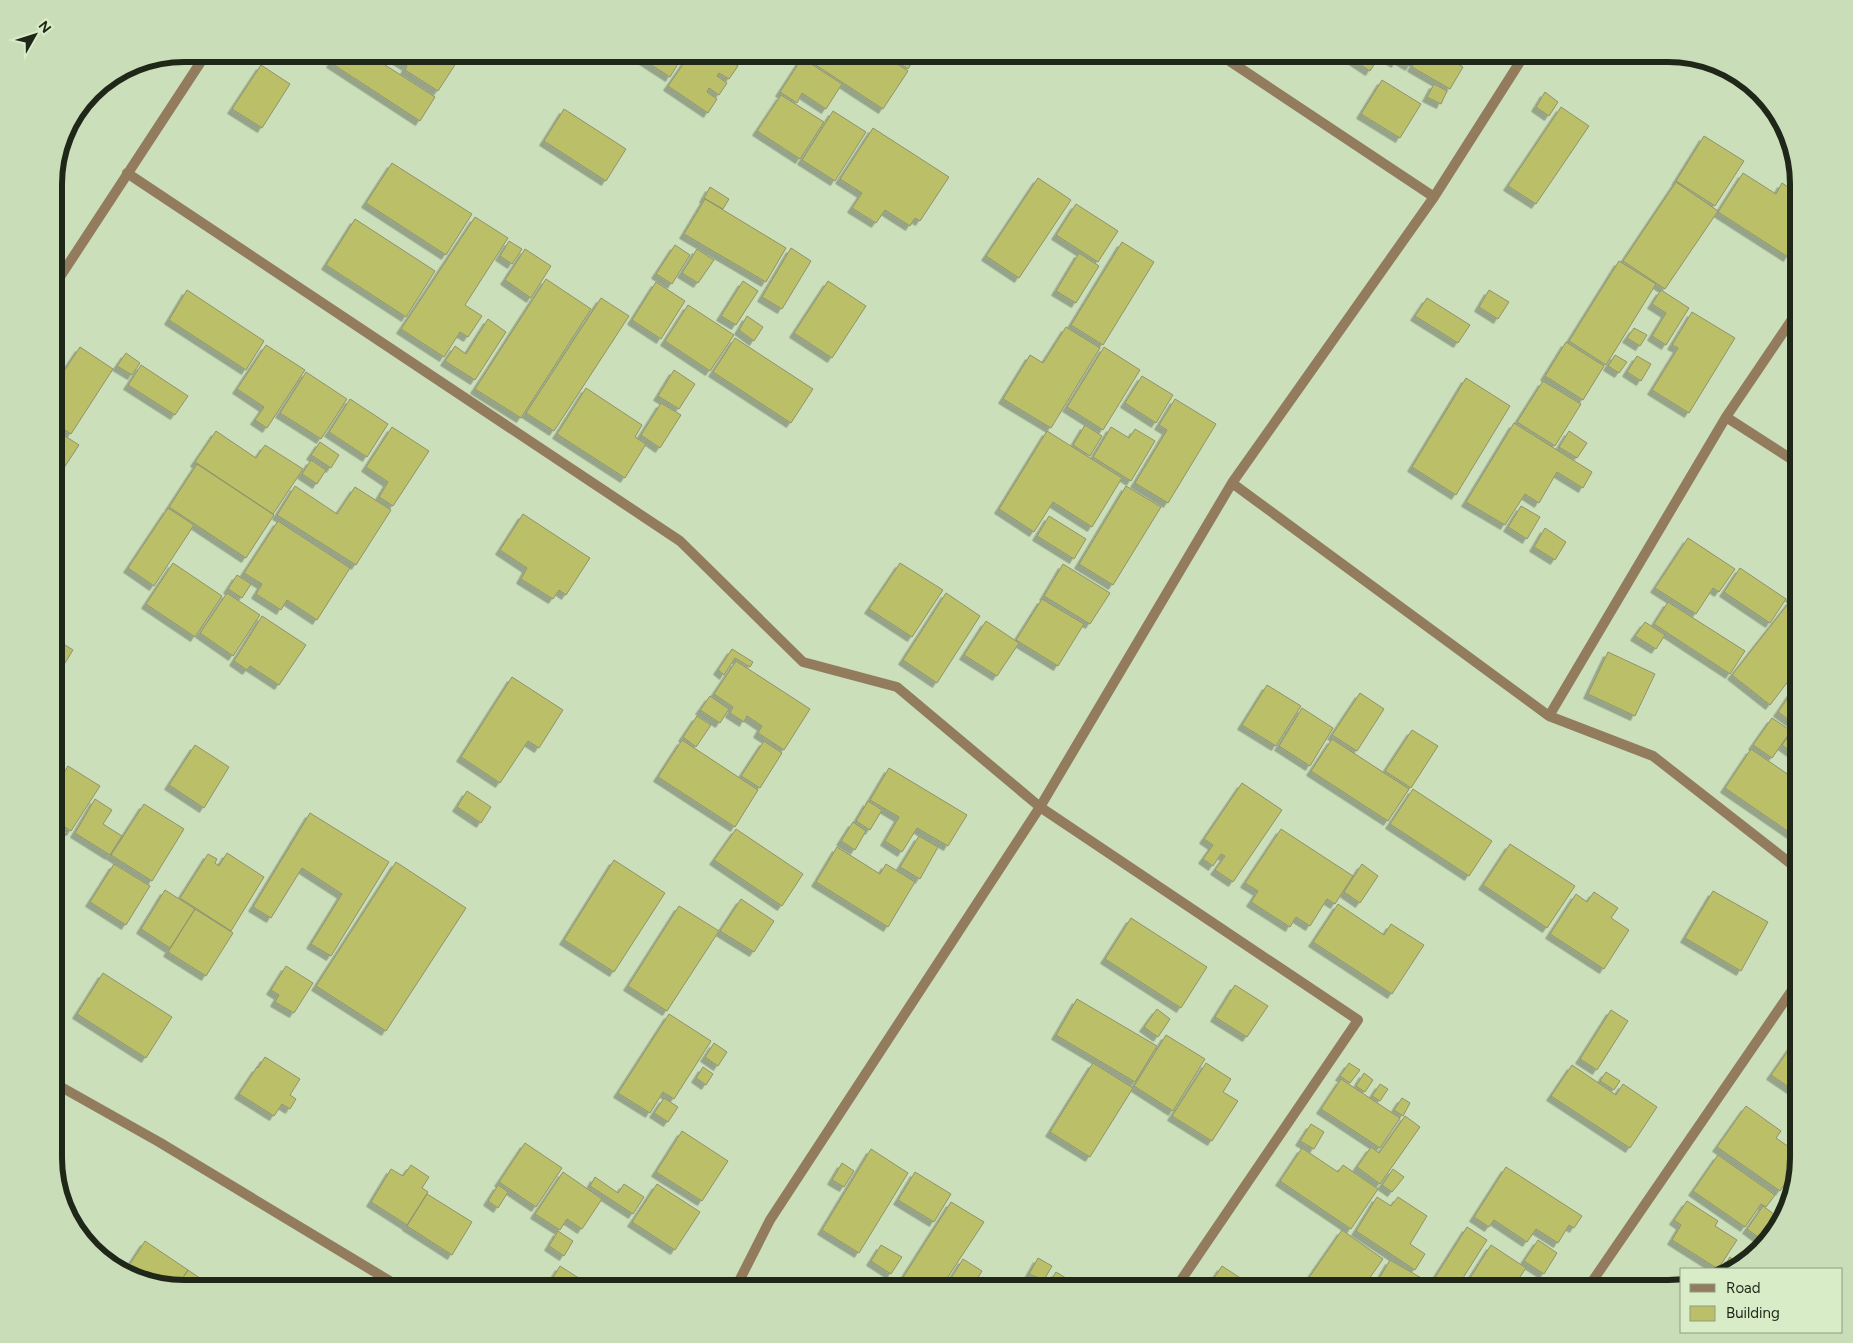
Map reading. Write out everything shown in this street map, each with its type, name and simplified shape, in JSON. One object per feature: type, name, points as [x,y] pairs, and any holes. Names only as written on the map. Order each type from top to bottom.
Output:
[{"type":"street","points":[[1231,62],[1434,197]]},
{"type":"street","points":[[740,1280],[770,1220],[1040,807],[1232,483],[1434,197],[1520,62]]},
{"type":"street","points":[[63,272],[200,63]]},
{"type":"street","points":[[127,173],[680,541],[804,662],[897,687],[1040,807],[1358,1020],[1181,1280]]},
{"type":"street","points":[[1549,716],[1726,418],[1790,322]]},
{"type":"street","points":[[1726,418],[1790,458]]},
{"type":"street","points":[[1232,483],[1549,716],[1653,756],[1790,863]]},
{"type":"street","points":[[1593,1280],[1790,993]]},
{"type":"street","points":[[63,1088],[159,1142],[388,1280]]},
{"type":"building","points":[[1357,62],[1376,62],[1370,71]]},
{"type":"building","points":[[1403,62],[1412,62],[1410,66]]},
{"type":"building","points":[[1415,62],[1454,62],[1463,67],[1450,89],[1412,67]]},
{"type":"building","points":[[331,63],[382,63],[435,97],[420,121]]},
{"type":"building","points":[[402,63],[456,63],[438,91],[405,70],[407,66]]},
{"type":"building","points":[[648,63],[679,63],[670,77]]},
{"type":"building","points":[[684,63],[732,63],[738,66],[729,79],[719,73],[717,76],[727,83],[719,95],[709,88],[707,92],[717,99],[708,113],[668,86]]},
{"type":"building","points":[[799,63],[809,63],[842,84],[826,109],[802,93],[797,103],[780,92]]},
{"type":"building","points":[[812,63],[895,63],[908,71],[883,109]]},
{"type":"building","points":[[898,63],[912,63],[908,69]]},
{"type":"building","points":[[261,65],[290,84],[262,128],[232,109]]},
{"type":"building","points":[[1382,80],[1421,104],[1400,138],[1361,114]]},
{"type":"building","points":[[1434,84],[1447,91],[1441,104],[1427,97]]},
{"type":"building","points":[[1545,92],[1558,102],[1549,116],[1536,107]]},
{"type":"building","points":[[781,95],[824,122],[800,159],[757,131]]},
{"type":"building","points":[[1561,107],[1589,126],[1536,204],[1508,186]]},
{"type":"building","points":[[564,109],[626,149],[606,181],[544,141]]},
{"type":"building","points":[[833,111],[866,132],[835,181],[802,160]]},
{"type":"building","points":[[873,128],[949,177],[920,221],[915,218],[910,226],[885,210],[876,223],[852,208],[862,193],[840,179]]},
{"type":"building","points":[[1704,136],[1744,161],[1715,206],[1676,181]]},
{"type":"building","points":[[392,163],[472,214],[446,255],[366,203]]},
{"type":"building","points":[[1743,173],[1776,194],[1782,183],[1790,188],[1790,254],[1788,257],[1718,212]]},
{"type":"building","points":[[1038,178],[1071,200],[1019,278],[986,256]]},
{"type":"building","points":[[1676,182],[1718,211],[1665,289],[1623,261]]},
{"type":"building","points":[[710,187],[729,199],[723,209],[704,198]]},
{"type":"building","points":[[705,199],[786,248],[766,282],[684,234]]},
{"type":"building","points":[[1076,204],[1118,231],[1098,262],[1056,235]]},
{"type":"building","points":[[475,217],[508,238],[465,305],[482,316],[468,337],[460,332],[444,357],[401,329]]},
{"type":"building","points":[[355,219],[435,271],[406,317],[326,265]]},
{"type":"building","points":[[509,241],[522,249],[512,264],[500,256]]},
{"type":"building","points":[[1122,242],[1154,262],[1103,345],[1071,325]]},
{"type":"building","points":[[675,245],[690,255],[672,284],[656,274]]},
{"type":"building","points":[[791,248],[811,261],[782,309],[762,297]]},
{"type":"building","points":[[525,249],[551,266],[531,298],[505,280]]},
{"type":"building","points":[[697,249],[714,260],[698,283],[682,273]]},
{"type":"building","points":[[1079,253],[1099,266],[1076,303],[1056,291]]},
{"type":"building","points":[[1619,261],[1656,284],[1606,365],[1569,341]]},
{"type":"building","points":[[546,279],[591,309],[521,418],[475,389]]},
{"type":"building","points":[[743,281],[758,291],[736,325],[721,316]]},
{"type":"building","points":[[828,281],[866,306],[832,358],[794,333]]},
{"type":"building","points":[[656,282],[685,301],[661,339],[632,320]]},
{"type":"building","points":[[187,290],[264,341],[246,370],[169,320]]},
{"type":"building","points":[[1489,290],[1509,302],[1498,319],[1479,307]]},
{"type":"building","points":[[1661,290],[1689,308],[1666,345],[1652,336],[1666,313],[1652,304]]},
{"type":"building","points":[[601,298],[629,316],[554,431],[526,413]]},
{"type":"building","points":[[1427,298],[1470,325],[1458,343],[1415,316]]},
{"type":"building","points":[[688,305],[734,335],[710,371],[665,341]]},
{"type":"building","points":[[1692,312],[1735,338],[1689,413],[1652,390],[1678,348],[1672,345]]},
{"type":"building","points":[[747,316],[763,327],[754,341],[739,330]]},
{"type":"building","points":[[488,319],[506,332],[475,380],[445,361],[455,346],[466,354]]},
{"type":"building","points":[[1066,327],[1100,348],[1051,428],[1003,399],[1030,355],[1043,363]]},
{"type":"building","points":[[1634,328],[1647,335],[1640,346],[1627,338]]},
{"type":"building","points":[[735,338],[813,389],[791,423],[713,372]]},
{"type":"building","points":[[1566,342],[1604,366],[1583,400],[1545,376]]},
{"type":"building","points":[[266,345],[305,370],[267,428],[255,420],[264,407],[237,389]]},
{"type":"building","points":[[80,347],[113,369],[71,434],[63,429],[63,372]]},
{"type":"building","points":[[1104,347],[1140,370],[1103,430],[1067,407]]},
{"type":"building","points":[[126,353],[140,363],[132,375],[117,366]]},
{"type":"building","points":[[1615,355],[1627,362],[1619,373],[1608,366]]},
{"type":"building","points":[[1637,356],[1651,364],[1641,381],[1627,372]]},
{"type":"building","points":[[141,365],[188,396],[175,415],[128,385]]},
{"type":"building","points":[[674,370],[695,384],[679,409],[658,396]]},
{"type":"building","points":[[306,372],[347,399],[321,439],[280,413]]},
{"type":"building","points":[[1142,376],[1173,395],[1156,423],[1125,403]]},
{"type":"building","points":[[1466,378],[1510,406],[1456,495],[1412,467]]},
{"type":"building","points":[[1543,381],[1581,404],[1555,446],[1517,422]]},
{"type":"building","points":[[586,388],[642,425],[635,437],[646,444],[625,478],[557,434]]},
{"type":"building","points":[[350,399],[388,424],[367,457],[329,432]]},
{"type":"building","points":[[1175,399],[1216,424],[1168,503],[1135,483],[1167,430],[1159,425]]},
{"type":"building","points":[[661,403],[681,415],[660,448],[641,435]]},
{"type":"building","points":[[1514,423],[1592,472],[1583,488],[1557,472],[1539,503],[1525,494],[1505,525],[1466,502]]},
{"type":"building","points":[[1085,425],[1102,436],[1090,456],[1073,445]]},
{"type":"building","points":[[392,427],[429,451],[393,506],[379,497],[388,482],[366,467]]},
{"type":"building","points":[[1111,427],[1129,438],[1135,429],[1155,441],[1131,481],[1093,457]]},
{"type":"building","points":[[216,431],[256,458],[265,445],[303,469],[273,514],[195,462]]},
{"type":"building","points":[[1047,431],[1122,478],[1092,527],[1053,502],[1034,532],[999,509]]},
{"type":"building","points":[[1569,431],[1587,443],[1577,458],[1559,447]]},
{"type":"building","points":[[63,435],[79,445],[63,469]]},
{"type":"building","points":[[320,442],[339,455],[331,468],[311,455]]},
{"type":"building","points":[[311,460],[326,470],[317,484],[302,474]]},
{"type":"building","points":[[197,464],[274,515],[246,558],[169,507]]},
{"type":"building","points":[[295,486],[337,514],[355,487],[391,510],[356,565],[277,515]]},
{"type":"building","points":[[1126,486],[1161,507],[1113,585],[1079,564]]},
{"type":"building","points":[[1521,506],[1540,517],[1527,539],[1508,527]]},
{"type":"building","points":[[168,508],[194,525],[154,586],[128,568]]},
{"type":"building","points":[[523,514],[590,558],[566,595],[559,590],[553,599],[521,579],[527,568],[500,550]]},
{"type":"building","points":[[1049,516],[1086,539],[1074,559],[1037,536]]},
{"type":"building","points":[[278,521],[350,568],[317,620],[287,600],[281,610],[256,594],[262,584],[244,573]]},
{"type":"building","points":[[1545,528],[1566,542],[1555,560],[1534,547]]},
{"type":"building","points":[[1688,538],[1735,569],[1719,592],[1713,588],[1696,614],[1655,588]]},
{"type":"building","points":[[173,563],[222,596],[195,637],[146,604]]},
{"type":"building","points":[[900,563],[943,590],[912,637],[869,609]]},
{"type":"building","points":[[1063,564],[1110,593],[1090,624],[1044,596]]},
{"type":"building","points":[[1740,568],[1786,599],[1770,623],[1724,592]]},
{"type":"building","points":[[237,575],[251,584],[242,598],[228,589]]},
{"type":"building","points":[[227,593],[260,615],[233,656],[200,633]]},
{"type":"building","points":[[946,593],[980,616],[937,683],[903,660]]},
{"type":"building","points":[[1042,599],[1084,624],[1058,666],[1016,640]]},
{"type":"building","points":[[1790,601],[1790,679],[1770,705],[1732,675]]},
{"type":"building","points":[[1668,602],[1745,651],[1730,674],[1654,624]]},
{"type":"building","points":[[262,616],[306,645],[279,685],[250,666],[247,670],[234,661]]},
{"type":"building","points":[[986,621],[1019,643],[997,676],[964,655]]},
{"type":"building","points":[[1645,622],[1665,635],[1656,649],[1635,636]]},
{"type":"building","points":[[63,644],[73,650],[63,666]]},
{"type":"building","points":[[732,649],[753,662],[750,667],[735,658],[724,675],[718,670]]},
{"type":"building","points":[[1608,652],[1655,674],[1635,716],[1588,694]]},
{"type":"building","points":[[736,661],[810,709],[784,750],[758,733],[762,726],[747,716],[744,722],[730,713],[733,707],[714,694]]},
{"type":"building","points":[[512,677],[563,710],[539,748],[528,741],[500,783],[461,757]]},
{"type":"building","points":[[1267,685],[1301,706],[1276,746],[1242,725]]},
{"type":"building","points":[[1360,693],[1384,709],[1357,751],[1332,735]]},
{"type":"building","points":[[1790,694],[1790,721],[1778,712]]},
{"type":"building","points":[[710,696],[729,709],[720,723],[700,710]]},
{"type":"building","points":[[1302,708],[1333,728],[1310,766],[1279,746]]},
{"type":"building","points":[[697,716],[711,725],[696,747],[683,737]]},
{"type":"building","points":[[1772,718],[1790,730],[1772,758],[1753,745]]},
{"type":"building","points":[[1412,730],[1438,746],[1411,788],[1385,771]]},
{"type":"building","points":[[1790,734],[1790,751],[1782,745]]},
{"type":"building","points":[[1332,739],[1409,789],[1388,821],[1311,771]]},
{"type":"building","points":[[682,740],[758,790],[735,827],[658,777]]},
{"type":"building","points":[[764,741],[782,753],[760,788],[741,776]]},
{"type":"building","points":[[195,745],[229,767],[204,808],[169,785]]},
{"type":"building","points":[[1751,749],[1790,776],[1790,833],[1725,788]]},
{"type":"building","points":[[68,766],[100,786],[71,831],[63,826],[63,774]]},
{"type":"building","points":[[889,768],[967,815],[948,846],[917,828],[902,852],[885,841],[899,817],[870,800]]},
{"type":"building","points":[[1242,783],[1282,810],[1233,882],[1215,870],[1225,856],[1221,854],[1213,866],[1203,859],[1213,845],[1204,839]]},
{"type":"building","points":[[1413,789],[1492,841],[1469,876],[1390,824]]},
{"type":"building","points":[[467,791],[491,807],[481,823],[457,807]]},
{"type":"building","points":[[95,799],[112,810],[103,824],[122,836],[110,855],[75,833]]},
{"type":"building","points":[[868,801],[882,810],[870,830],[856,821]]},
{"type":"building","points":[[144,804],[184,829],[152,881],[111,855]]},
{"type":"building","points":[[310,813],[389,862],[331,956],[311,944],[342,894],[302,868],[271,918],[253,907]]},
{"type":"building","points":[[853,822],[866,831],[855,850],[841,841]]},
{"type":"building","points":[[63,829],[67,832],[63,838]]},
{"type":"building","points":[[736,829],[803,874],[782,906],[714,860]]},
{"type":"building","points":[[1281,829],[1353,876],[1335,904],[1327,899],[1310,926],[1296,917],[1290,927],[1251,902],[1258,891],[1245,883]]},
{"type":"building","points":[[919,836],[938,847],[920,879],[900,867]]},
{"type":"building","points":[[1510,844],[1575,886],[1547,928],[1483,885]]},
{"type":"building","points":[[837,847],[880,874],[886,864],[915,882],[888,927],[816,882]]},
{"type":"building","points":[[227,853],[264,877],[231,931],[180,898],[208,854],[217,859],[215,863],[219,866]]},
{"type":"building","points":[[614,860],[665,893],[614,972],[564,940]]},
{"type":"building","points":[[396,862],[466,908],[386,1031],[316,986]]},
{"type":"building","points":[[114,864],[150,886],[126,925],[90,902]]},
{"type":"building","points":[[1362,864],[1378,876],[1360,903],[1344,892]]},
{"type":"building","points":[[165,890],[195,909],[170,948],[141,929]]},
{"type":"building","points":[[1713,891],[1768,922],[1741,971],[1685,938]]},
{"type":"building","points":[[1594,892],[1618,908],[1611,918],[1629,930],[1604,969],[1550,934],[1576,894],[1587,902]]},
{"type":"building","points":[[741,899],[774,921],[754,952],[720,931]]},
{"type":"building","points":[[1338,904],[1384,935],[1391,924],[1424,945],[1392,994],[1313,942]]},
{"type":"building","points":[[679,906],[719,931],[667,1011],[628,986]]},
{"type":"building","points":[[195,909],[233,933],[206,976],[168,952]]},
{"type":"building","points":[[1131,918],[1207,967],[1181,1008],[1105,959]]},
{"type":"building","points":[[286,966],[313,983],[294,1013],[275,1002],[279,995],[271,990]]},
{"type":"building","points":[[103,973],[172,1017],[146,1058],[77,1014]]},
{"type":"building","points":[[1235,985],[1268,1006],[1247,1037],[1215,1017]]},
{"type":"building","points":[[1077,999],[1157,1046],[1135,1082],[1056,1035]]},
{"type":"building","points":[[1157,1009],[1170,1019],[1158,1037],[1144,1027]]},
{"type":"building","points":[[1611,1010],[1628,1021],[1597,1070],[1580,1059]]},
{"type":"building","points":[[669,1014],[711,1041],[674,1099],[663,1092],[650,1113],[618,1093]]},
{"type":"building","points":[[1166,1035],[1205,1059],[1173,1111],[1134,1086]]},
{"type":"building","points":[[714,1043],[727,1052],[718,1066],[705,1057]]},
{"type":"building","points":[[1790,1048],[1790,1088],[1771,1075]]},
{"type":"building","points":[[265,1057],[300,1079],[290,1095],[296,1099],[290,1109],[282,1104],[274,1116],[239,1094]]},
{"type":"building","points":[[1093,1063],[1133,1088],[1090,1157],[1050,1132]]},
{"type":"building","points":[[1206,1063],[1231,1079],[1223,1092],[1238,1101],[1212,1141],[1172,1116]]},
{"type":"building","points":[[1349,1063],[1360,1070],[1350,1083],[1340,1076]]},
{"type":"building","points":[[1572,1065],[1616,1095],[1623,1084],[1657,1107],[1630,1148],[1551,1096]]},
{"type":"building","points":[[703,1067],[713,1074],[706,1085],[696,1078]]},
{"type":"building","points":[[1606,1072],[1620,1081],[1614,1090],[1600,1081]]},
{"type":"building","points":[[1364,1073],[1373,1080],[1365,1092],[1356,1086]]},
{"type":"building","points":[[1341,1079],[1400,1118],[1380,1148],[1321,1109]]},
{"type":"building","points":[[1380,1084],[1388,1089],[1380,1101],[1372,1096]]},
{"type":"building","points":[[664,1098],[678,1107],[668,1122],[654,1113]]},
{"type":"building","points":[[1402,1098],[1410,1103],[1403,1116],[1394,1110]]},
{"type":"building","points":[[1746,1106],[1781,1131],[1776,1138],[1790,1148],[1788,1179],[1780,1191],[1717,1147]]},
{"type":"building","points":[[1405,1116],[1420,1127],[1380,1184],[1357,1167],[1371,1147],[1379,1153]]},
{"type":"building","points":[[1311,1124],[1324,1132],[1314,1149],[1300,1141]]},
{"type":"building","points":[[682,1131],[728,1161],[702,1201],[656,1172]]},
{"type":"building","points":[[525,1143],[562,1168],[536,1207],[499,1182]]},
{"type":"building","points":[[1302,1148],[1338,1172],[1343,1165],[1378,1189],[1351,1229],[1280,1181]]},
{"type":"building","points":[[871,1149],[908,1173],[859,1253],[822,1230]]},
{"type":"building","points":[[1718,1155],[1775,1195],[1766,1207],[1761,1204],[1745,1227],[1693,1191]]},
{"type":"building","points":[[842,1163],[854,1171],[844,1187],[832,1180]]},
{"type":"building","points":[[411,1165],[429,1177],[422,1188],[428,1192],[407,1225],[371,1202],[391,1169],[403,1176]]},
{"type":"building","points":[[1506,1167],[1582,1216],[1574,1228],[1569,1225],[1558,1243],[1536,1229],[1527,1242],[1494,1220],[1489,1227],[1474,1217]]},
{"type":"building","points":[[1393,1169],[1404,1177],[1392,1192],[1382,1185]]},
{"type":"building","points":[[563,1172],[602,1199],[582,1229],[567,1219],[560,1230],[535,1214]]},
{"type":"building","points":[[915,1172],[951,1194],[934,1222],[898,1200]]},
{"type":"building","points":[[595,1177],[618,1193],[624,1184],[644,1197],[633,1214],[590,1186]]},
{"type":"building","points":[[657,1184],[700,1212],[675,1250],[632,1222]]},
{"type":"building","points":[[498,1185],[508,1192],[498,1208],[488,1201]]},
{"type":"building","points":[[427,1194],[472,1222],[452,1255],[407,1226]]},
{"type":"building","points":[[1377,1197],[1391,1206],[1398,1197],[1427,1216],[1410,1244],[1425,1254],[1415,1270],[1356,1231]]},
{"type":"building","points":[[1687,1201],[1718,1221],[1715,1226],[1737,1240],[1719,1268],[1716,1268],[1672,1240],[1681,1225],[1674,1220]]},
{"type":"building","points":[[951,1202],[984,1222],[946,1280],[902,1279]]},
{"type":"building","points":[[1763,1206],[1776,1216],[1760,1239],[1747,1229]]},
{"type":"building","points":[[1467,1227],[1487,1240],[1462,1280],[1434,1279]]},
{"type":"building","points":[[1342,1230],[1383,1259],[1368,1280],[1307,1280]]},
{"type":"building","points":[[558,1231],[573,1241],[564,1256],[549,1246]]},
{"type":"building","points":[[1538,1240],[1557,1253],[1544,1274],[1524,1261]]},
{"type":"building","points":[[145,1241],[188,1270],[181,1280],[145,1274],[128,1266]]},
{"type":"building","points":[[881,1245],[902,1257],[891,1274],[871,1261]]},
{"type":"building","points":[[1491,1245],[1526,1268],[1518,1280],[1469,1280]]},
{"type":"building","points":[[1730,1257],[1735,1261],[1723,1268]]},
{"type":"building","points":[[1038,1258],[1052,1266],[1044,1280],[1029,1274]]},
{"type":"building","points":[[963,1259],[982,1271],[976,1280],[950,1280]]},
{"type":"building","points":[[1390,1260],[1425,1280],[1378,1280]]},
{"type":"building","points":[[560,1266],[582,1280],[551,1280]]},
{"type":"building","points":[[1222,1266],[1243,1280],[1213,1280]]},
{"type":"building","points":[[188,1270],[203,1280],[184,1280],[181,1280]]},
{"type":"building","points":[[1056,1272],[1069,1280],[1051,1280]]}]
